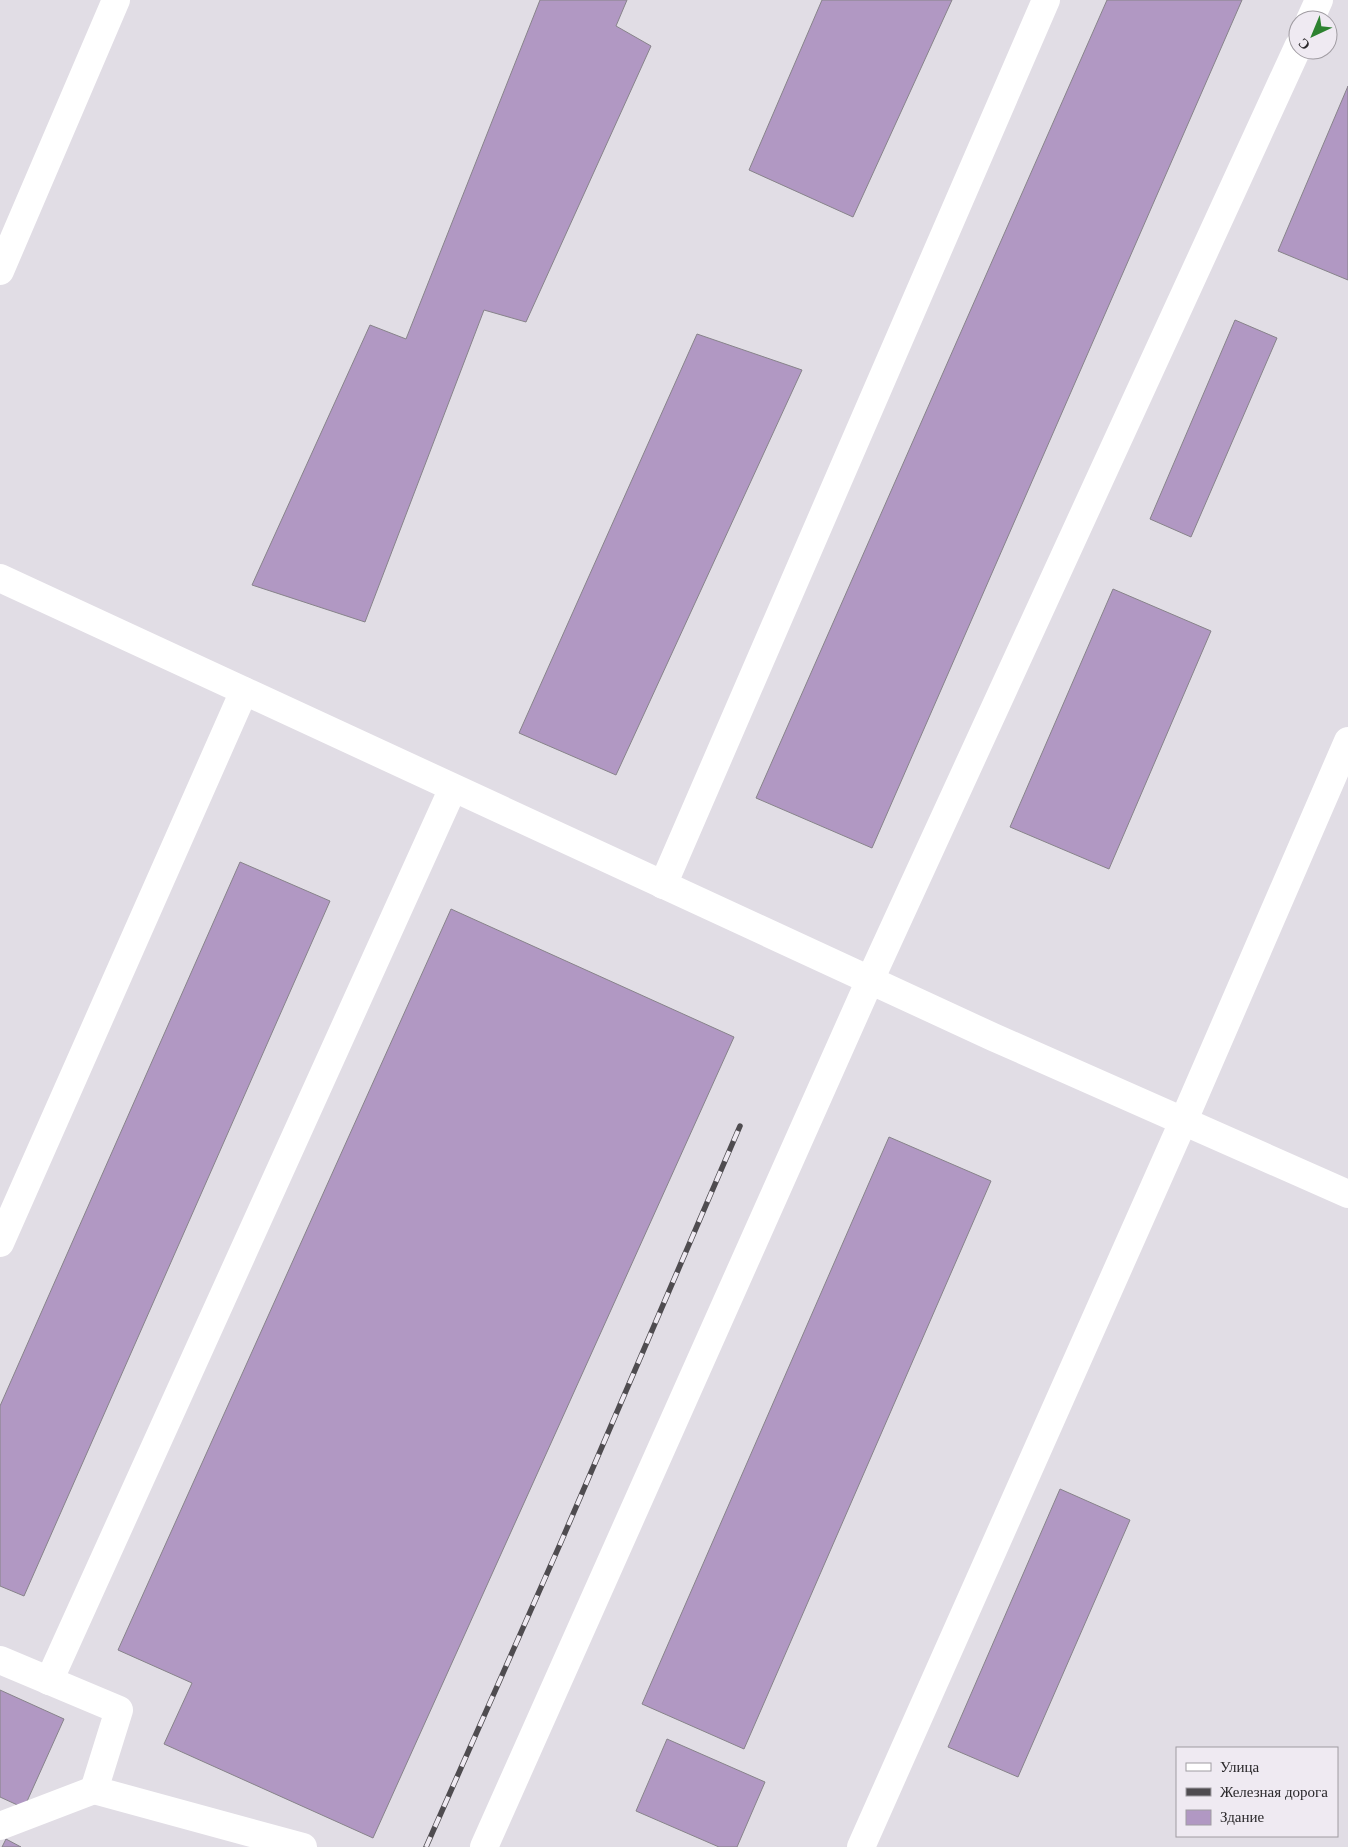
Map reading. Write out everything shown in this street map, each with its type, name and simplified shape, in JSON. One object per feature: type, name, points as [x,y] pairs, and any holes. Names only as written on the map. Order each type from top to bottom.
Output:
[{"type":"lane","points":[[0,271],[116,0]]},
{"type":"lane","points":[[663,885],[1046,0]]},
{"type":"lane","points":[[484,1847],[870,980],[1292,60]]},
{"type":"lane","points":[[0,578],[870,980],[1183,1122],[1348,1194]]},
{"type":"lane","points":[[0,1243],[244,691]]},
{"type":"lane","points":[[861,1847],[1183,1122],[1348,742]]},
{"type":"lane","points":[[49,1680],[453,788]]},
{"type":"lane","points":[[0,1660],[119,1710],[94,1790]]},
{"type":"lane","points":[[0,1826],[94,1790],[304,1847]]},
{"type":"building","points":[[540,0],[627,0],[616,26],[651,46],[526,322],[484,310],[365,622],[252,585],[370,325],[406,339]]},
{"type":"building","points":[[822,0],[952,0],[853,217],[749,170]]},
{"type":"building","points":[[1107,0],[1242,0],[872,848],[756,798]]},
{"type":"building","points":[[1348,86],[1348,280],[1278,251]]},
{"type":"building","points":[[1235,320],[1277,338],[1191,537],[1150,519]]},
{"type":"building","points":[[697,334],[802,370],[616,775],[519,733]]},
{"type":"building","points":[[1113,589],[1211,631],[1109,869],[1010,827]]},
{"type":"building","points":[[240,862],[330,901],[24,1596],[0,1586],[0,1406]]},
{"type":"building","points":[[451,909],[734,1037],[373,1838],[164,1744],[192,1683],[118,1650]]},
{"type":"building","points":[[889,1137],[991,1181],[744,1749],[642,1704]]},
{"type":"building","points":[[1060,1489],[1130,1520],[1018,1777],[948,1747]]},
{"type":"building","points":[[0,1690],[64,1719],[24,1808],[0,1797]]},
{"type":"building","points":[[667,1739],[765,1782],[737,1847],[719,1847],[636,1811]]},
{"type":"building","points":[[6,1839],[21,1847],[2,1847]]},
{"type":"railway","points":[[426,1847],[561,1542],[740,1126]]}]
